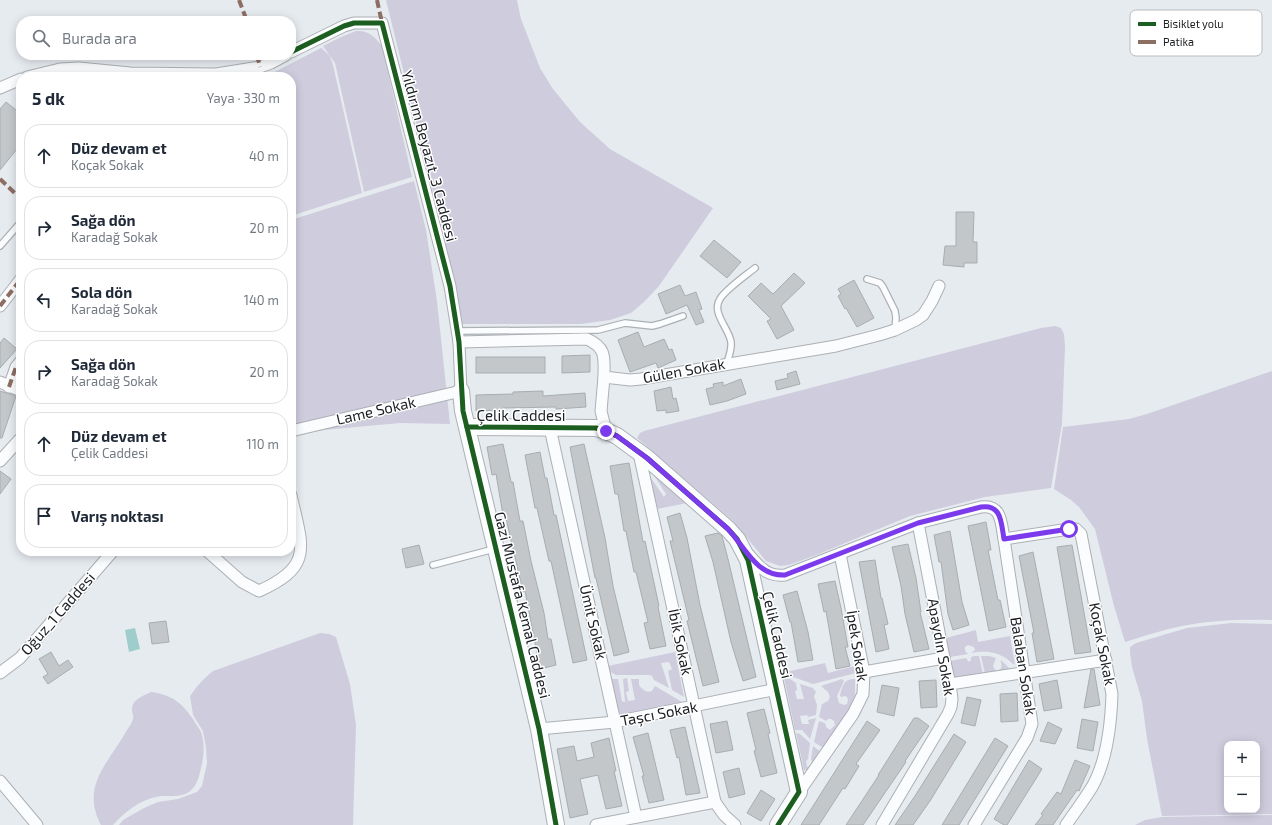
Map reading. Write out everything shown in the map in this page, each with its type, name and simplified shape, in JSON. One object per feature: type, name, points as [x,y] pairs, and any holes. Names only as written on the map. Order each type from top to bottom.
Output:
[{"type":"street","name":"Yıldırım Beyazıt_3 Caddesi","points":[[296,50],[344,26],[354,23],[382,23],[450,286],[458,337],[461,391]]},
{"type":"street","points":[[236,72],[260,67],[277,60]]},
{"type":"street","points":[[48,72],[73,68],[105,72]]},
{"type":"street","points":[[0,88],[16,81]]},
{"type":"street","points":[[0,306],[16,285]]},
{"type":"street","name":"Gülen Sokak","points":[[604,377],[630,380],[836,346],[895,330],[923,315],[939,286]]},
{"type":"street","points":[[458,337],[587,339],[595,343],[601,349],[604,356],[601,411],[606,431]]},
{"type":"street","points":[[16,367],[5,384],[16,389]]},
{"type":"street","name":"Gazi Mustafa Kemal Caddesi","points":[[461,391],[463,411],[539,729],[556,825]]},
{"type":"street","name":"Lame Sokak","points":[[296,430],[461,391]]},
{"type":"street","name":"Çelik Caddesi","points":[[467,427],[596,428],[606,431],[617,436],[647,458],[738,539],[748,560],[800,792]]},
{"type":"street","name":"Ümit Sokak","points":[[550,428],[636,817]]},
{"type":"street","points":[[0,461],[16,443]]},
{"type":"street","name":"İbik Sokak","points":[[639,453],[715,802],[724,815],[735,825]]},
{"type":"street","name":"Balaban Sokak","points":[[745,551],[763,570],[769,573],[785,575],[918,523],[987,506],[997,511],[1004,539],[1032,724],[1017,753],[974,825]]},
{"type":"street","points":[[213,556],[242,582],[259,591],[272,586],[287,576],[298,562],[301,549],[296,522]]},
{"type":"street","name":"Apaydın Sokak","points":[[882,825],[948,714],[952,699],[918,523]]},
{"type":"street","name":"Koçak Sokak","points":[[1004,539],[1069,529],[1076,529],[1081,534],[1112,694],[1111,717],[1105,752],[1092,786],[1066,825]]},
{"type":"street","name":"İpek Sokak","points":[[800,792],[860,702],[863,694],[864,672],[840,554]]},
{"type":"street","name":"Oğuz_1 Caddesi","points":[[0,673],[20,658],[109,556]]},
{"type":"street","points":[[864,672],[944,658]]},
{"type":"street","points":[[950,684],[1106,660]]},
{"type":"street","name":"Taşcı Sokak","points":[[539,729],[615,722],[695,707],[777,689]]},
{"type":"street","points":[[0,781],[37,825]]},
{"type":"street","points":[[778,825],[800,792]]},
{"type":"street","points":[[596,825],[715,802]]},
{"type":"lane","points":[[0,246],[16,228]]},
{"type":"lane","points":[[727,363],[731,349],[731,341],[718,312],[717,304],[724,294],[754,268]]},
{"type":"lane","points":[[867,278],[880,283],[883,287],[895,312],[895,330]]},
{"type":"lane","points":[[458,337],[598,330],[611,328],[625,323],[652,326],[683,316]]},
{"type":"lane","points":[[433,565],[495,549]]},
{"type":"shaded area","points":[[386,0],[517,0],[521,19],[540,68],[553,89],[580,122],[610,149],[713,208],[659,286],[631,313],[610,320],[581,324],[460,324],[444,237]]},
{"type":"shaded area","points":[[356,31],[368,33],[382,46],[412,177],[364,192],[335,63],[323,46]]},
{"type":"shaded area","points":[[321,48],[330,56],[362,193],[296,214],[296,72],[275,72]]},
{"type":"shaded area","points":[[414,181],[426,230],[437,301],[450,424],[400,423],[296,433],[296,218]]},
{"type":"shaded area","points":[[1055,326],[1061,328],[1064,334],[1065,346],[1062,424],[1051,488],[985,497],[910,516],[789,565],[780,566],[766,561],[732,520],[637,438],[640,433],[644,431],[1041,328]]},
{"type":"shaded area","points":[[1272,371],[1272,620],[1227,620],[1204,622],[1168,629],[1125,642],[1114,606],[1095,529],[1079,507],[1054,489],[1063,427],[1129,419]]},
{"type":"shaded area","points":[[653,474],[687,503],[657,509],[651,478],[664,497],[666,494]]},
{"type":"shaded area","points":[[1231,623],[1272,624],[1272,814],[1162,816],[1147,739],[1142,701],[1132,667],[1130,647],[1136,643],[1187,628]]},
{"type":"shaded area","points":[[135,628],[140,649],[129,652],[125,630]]},
{"type":"shaded area","points":[[976,630],[978,642],[1010,636],[1015,665],[1000,655],[984,652],[971,653],[975,650],[974,647],[968,645],[965,647],[965,651],[968,654],[950,657],[946,638]]},
{"type":"shaded area","points":[[320,633],[329,634],[336,637],[350,684],[356,725],[353,825],[119,825],[123,820],[144,808],[158,802],[178,799],[197,792],[202,786],[207,763],[206,748],[203,731],[193,715],[190,696],[206,677],[213,671]]},
{"type":"shaded area","points":[[675,652],[684,697],[672,690],[668,671],[672,669],[669,662],[661,663],[669,688],[654,680],[652,676],[649,675],[616,675],[609,671],[608,666]]},
{"type":"shaded area","points":[[979,656],[983,674],[985,674],[981,656],[996,658],[993,666],[995,670],[999,670],[1001,668],[1001,660],[1011,670],[1010,671],[957,678],[953,676],[950,661],[966,658],[969,662],[971,657]]},
{"type":"shaded area","points":[[825,663],[828,673],[855,666],[856,673],[813,684],[782,673]]},
{"type":"shaded area","points":[[627,678],[629,691],[626,692],[628,701],[635,700],[631,679],[639,679],[639,685],[644,690],[652,691],[655,686],[682,702],[624,716],[620,714],[618,710],[611,679],[618,679],[622,701],[625,702],[623,679]]},
{"type":"shaded area","points":[[784,678],[790,679],[796,683],[797,690],[795,691],[797,699],[804,699],[800,684],[813,688],[816,692],[814,696],[817,705],[816,715],[808,717],[807,715],[800,716],[802,724],[809,724],[808,720],[816,718],[810,739],[802,730],[795,730]]},
{"type":"shaded area","points":[[842,679],[844,681],[837,696],[839,703],[844,705],[847,704],[847,697],[841,697],[840,695],[844,683],[855,679],[853,705],[825,749],[814,742],[819,721],[825,723],[826,727],[830,730],[835,725],[834,721],[831,719],[826,721],[819,717],[822,704],[828,701],[830,697],[828,692],[821,686]]},
{"type":"shaded area","points":[[151,692],[170,697],[180,704],[189,713],[201,732],[204,745],[202,764],[197,781],[192,790],[186,794],[148,799],[129,810],[113,825],[101,825],[95,811],[94,798],[95,786],[99,775],[132,722],[132,706],[138,698]]},
{"type":"shaded area","points":[[796,733],[800,734],[810,743],[808,759],[806,761],[807,767],[813,764],[811,759],[813,746],[822,753],[810,770],[804,770]]},
{"type":"shaded area","points":[[1272,815],[1272,825],[1135,825],[1145,820],[1162,817]]},
{"type":"building","points":[[6,102],[16,110],[16,150],[0,170],[0,109]]},
{"type":"building","points":[[956,212],[974,212],[973,242],[977,242],[977,263],[964,263],[964,267],[943,265],[945,246],[956,246]]},
{"type":"building","points":[[714,240],[741,262],[727,278],[700,256]]},
{"type":"building","points":[[794,273],[805,283],[781,306],[794,330],[777,339],[767,321],[771,319],[748,296],[761,283],[773,294]]},
{"type":"building","points":[[854,280],[874,318],[857,327],[838,296],[841,294],[838,289]]},
{"type":"building","points":[[680,285],[685,296],[696,292],[702,309],[699,310],[704,322],[696,325],[687,305],[666,314],[658,294]]},
{"type":"building","points":[[638,332],[644,347],[664,339],[669,350],[672,349],[676,360],[658,368],[656,363],[630,372],[618,340]]},
{"type":"building","points":[[4,338],[16,348],[16,350],[0,368],[0,343]]},
{"type":"building","points":[[590,355],[590,372],[562,373],[562,356]]},
{"type":"building","points":[[476,357],[545,357],[545,373],[476,373]]},
{"type":"building","points":[[796,371],[800,384],[777,390],[775,381],[788,378],[787,374]]},
{"type":"building","points":[[741,379],[746,394],[710,405],[706,389],[714,387],[713,384],[723,382],[723,386]]},
{"type":"building","points":[[671,387],[673,399],[676,398],[679,411],[666,413],[666,410],[657,411],[654,391]]},
{"type":"building","points":[[0,391],[16,396],[2,438],[0,438]]},
{"type":"building","points":[[543,391],[543,396],[585,393],[586,407],[556,409],[556,407],[503,408],[503,410],[476,411],[476,395],[513,394],[513,392]]},
{"type":"building","points":[[503,444],[511,482],[513,482],[520,521],[523,521],[544,613],[548,639],[551,639],[556,665],[540,669],[525,591],[523,592],[505,514],[503,515],[496,474],[492,475],[487,447]]},
{"type":"building","points":[[584,444],[605,538],[613,586],[629,652],[614,656],[595,578],[570,447]]},
{"type":"building","points":[[540,452],[554,515],[556,515],[587,660],[573,663],[551,561],[549,561],[537,508],[535,508],[525,455]]},
{"type":"building","points":[[629,463],[643,542],[645,541],[666,646],[650,649],[644,623],[648,622],[636,572],[634,572],[626,531],[624,531],[618,494],[615,494],[610,466]]},
{"type":"building","points":[[0,471],[11,479],[0,494]]},
{"type":"building","points":[[680,513],[719,682],[703,686],[670,541],[673,541],[667,517]]},
{"type":"building","points":[[986,522],[991,550],[988,550],[998,600],[1000,600],[1006,627],[989,631],[968,526]]},
{"type":"building","points":[[950,531],[962,602],[969,625],[953,630],[948,614],[941,562],[939,562],[934,535]]},
{"type":"building","points":[[718,533],[722,536],[756,677],[743,681],[731,642],[713,562],[705,536]]},
{"type":"building","points":[[908,544],[916,578],[920,612],[929,649],[914,652],[892,547]]},
{"type":"building","points":[[419,545],[424,564],[406,568],[402,549]]},
{"type":"building","points":[[1072,545],[1091,652],[1075,654],[1057,547]]},
{"type":"building","points":[[1033,552],[1054,659],[1037,662],[1032,633],[1034,633],[1019,556]]},
{"type":"building","points":[[875,560],[881,598],[888,624],[884,625],[889,649],[876,652],[859,562]]},
{"type":"building","points":[[835,581],[848,647],[845,647],[850,666],[836,669],[826,611],[824,612],[818,584]]},
{"type":"building","points":[[797,591],[808,632],[813,660],[798,662],[791,622],[783,595]]},
{"type":"building","points":[[166,621],[169,642],[152,644],[149,623]]},
{"type":"building","points":[[51,652],[59,666],[68,660],[73,667],[48,684],[43,677],[48,674],[39,659]]},
{"type":"building","points":[[1091,669],[1094,669],[1100,705],[1084,708]]},
{"type":"building","points":[[936,680],[937,707],[921,708],[919,681]]},
{"type":"building","points":[[1057,680],[1062,708],[1044,711],[1039,684]]},
{"type":"building","points":[[882,685],[899,688],[894,716],[877,712]]},
{"type":"building","points":[[1017,693],[1018,721],[1001,722],[1000,694]]},
{"type":"building","points":[[967,697],[981,700],[975,726],[961,723]]},
{"type":"building","points":[[764,709],[777,773],[761,777],[754,751],[756,750],[747,713]]},
{"type":"building","points":[[914,718],[918,718],[929,726],[863,825],[846,825],[879,775]]},
{"type":"building","points":[[1082,719],[1098,722],[1093,751],[1077,748]]},
{"type":"building","points":[[727,721],[733,750],[716,753],[710,724]]},
{"type":"building","points":[[867,721],[880,730],[856,764],[859,766],[845,789],[843,788],[819,825],[801,825]]},
{"type":"building","points":[[1048,722],[1062,729],[1055,744],[1040,741]]},
{"type":"building","points":[[685,727],[700,793],[686,795],[679,757],[677,758],[670,730]]},
{"type":"building","points":[[648,733],[664,800],[649,803],[642,776],[644,776],[633,737]]},
{"type":"building","points":[[954,734],[966,742],[930,801],[913,825],[895,825],[915,796]]},
{"type":"building","points":[[609,738],[616,771],[614,771],[622,806],[606,809],[598,775],[580,779],[588,814],[570,818],[557,749],[574,746],[577,761],[594,757],[591,743]]},
{"type":"building","points":[[995,738],[1008,746],[959,825],[942,825]]},
{"type":"building","points":[[1029,760],[1042,769],[1007,825],[1004,825],[994,819]]},
{"type":"building","points":[[1075,760],[1090,766],[1079,791],[1077,790],[1053,825],[1035,825],[1057,792],[1061,794]]},
{"type":"building","points":[[739,768],[745,794],[729,798],[723,772]]},
{"type":"building","points":[[761,790],[775,799],[761,821],[747,813]]},
{"type":"marked path","points":[[239,0],[245,16]]},
{"type":"marked path","points":[[377,0],[382,23]]},
{"type":"marked path","points":[[258,60],[260,67]]},
{"type":"marked path","points":[[0,179],[16,194]]},
{"type":"marked path","points":[[0,306],[16,285]]},
{"type":"marked path","points":[[9,387],[16,367]]},
{"type":"cycle path","points":[[296,50],[344,26],[354,23],[382,23],[450,286],[459,342],[463,411],[539,729],[556,825]]},
{"type":"cycle path","points":[[467,427],[596,428],[606,431],[617,436],[647,458],[728,529],[737,539],[748,560],[799,792],[778,825]]},
{"type":"route","points":[[606,431],[617,436],[647,458],[728,529],[738,539],[745,551],[763,570],[775,575],[785,575],[918,523],[987,506],[997,511],[1004,539],[1069,529]]}]
